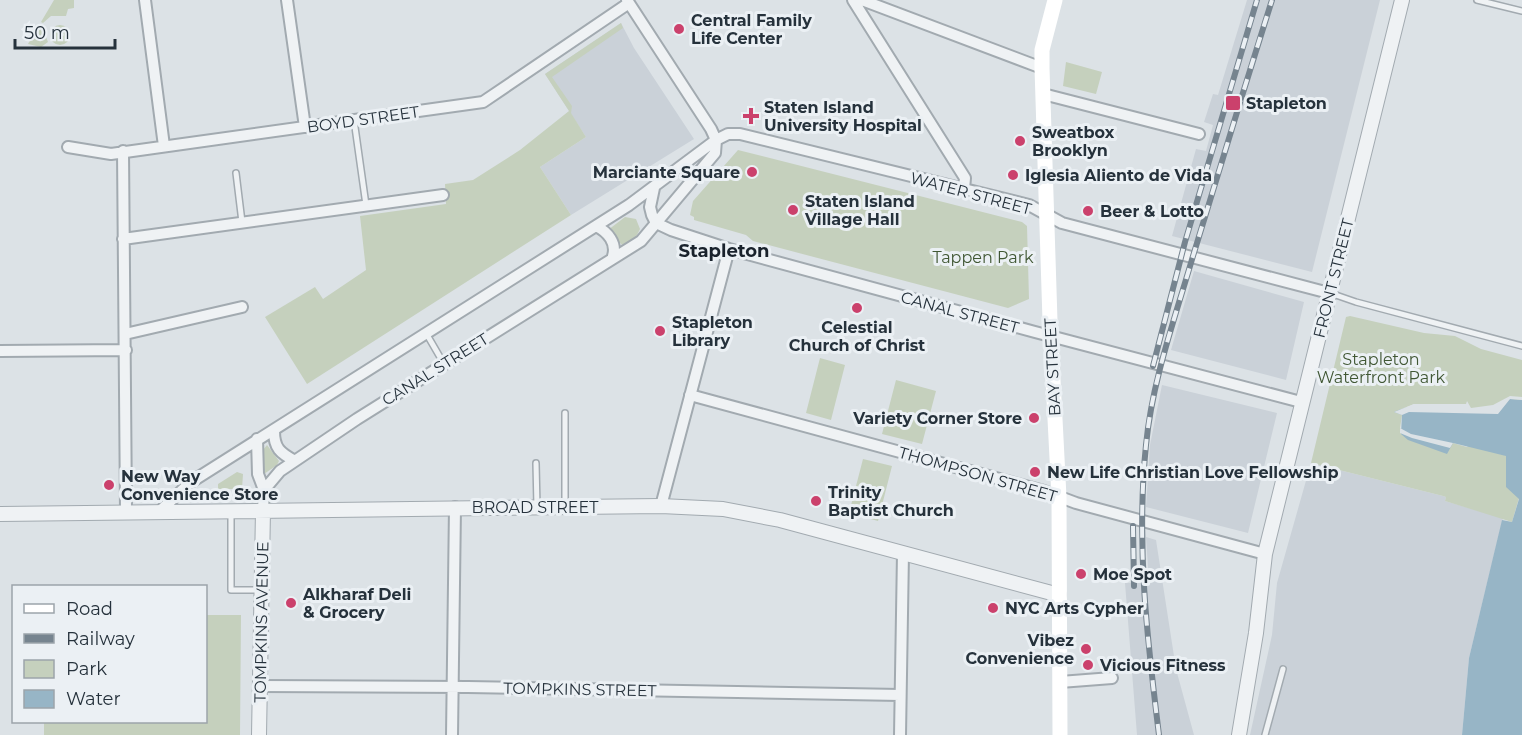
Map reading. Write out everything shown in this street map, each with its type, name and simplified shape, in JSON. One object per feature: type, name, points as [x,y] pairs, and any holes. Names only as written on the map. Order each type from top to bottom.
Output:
[{"type":"main road","name":"BAY STREET","points":[[1055,0],[1042,50],[1042,68],[1059,497],[1060,735]]},
{"type":"street","points":[[145,0],[164,146]]},
{"type":"street","points":[[287,0],[305,127]]},
{"type":"street","points":[[853,0],[965,178],[964,189]]},
{"type":"street","points":[[862,0],[1042,68]]},
{"type":"street","name":"FRONT STREET","points":[[1239,735],[1256,633],[1265,554],[1401,0]]},
{"type":"street","points":[[160,511],[191,482],[596,226],[654,188],[716,140],[628,2]]},
{"type":"street","name":"BOYD STREET","points":[[68,147],[111,154],[483,102],[628,2]]},
{"type":"street","points":[[1043,94],[1199,134]]},
{"type":"street","name":"WATER STREET","points":[[716,140],[728,134],[740,134],[1029,205],[1062,223],[1329,293]]},
{"type":"street","name":"CANAL STREET","points":[[264,490],[280,471],[295,461],[613,256],[641,241],[663,212],[715,153],[716,140]]},
{"type":"street","points":[[123,151],[126,512]]},
{"type":"street","points":[[654,188],[650,207],[656,223]]},
{"type":"street","points":[[123,239],[443,195]]},
{"type":"street","name":"CANAL STREET","points":[[656,223],[729,249],[1301,402]]},
{"type":"street","points":[[596,226],[610,237],[615,251],[613,256]]},
{"type":"street","points":[[661,506],[729,249]]},
{"type":"street","points":[[125,334],[243,307]]},
{"type":"street","points":[[0,345],[0,351],[126,350]]},
{"type":"street","name":"THOMPSON STREET","points":[[690,395],[1044,490],[1076,503],[1265,554]]},
{"type":"street","points":[[274,431],[274,444],[282,454],[295,461]]},
{"type":"street","points":[[257,439],[258,474],[264,490],[263,510]]},
{"type":"street","name":"BROAD STREET","points":[[0,514],[455,507],[661,506],[723,509],[780,520],[1059,595]]},
{"type":"street","points":[[452,735],[455,507]]},
{"type":"street","name":"TOMPKINS AVENUE","points":[[259,735],[263,510]]},
{"type":"street","points":[[900,735],[903,553]]},
{"type":"street","points":[[1060,682],[1112,678]]},
{"type":"street","name":"TOMPKINS STREET","points":[[260,686],[900,694]]},
{"type":"lane","points":[[1477,0],[1522,11]]},
{"type":"lane","points":[[354,120],[366,207]]},
{"type":"lane","points":[[236,173],[242,224]]},
{"type":"lane","points":[[1329,293],[1522,346]]},
{"type":"lane","points":[[426,333],[444,364]]},
{"type":"lane","points":[[565,413],[565,507]]},
{"type":"lane","points":[[536,463],[537,507]]},
{"type":"lane","points":[[231,510],[231,590],[262,590]]},
{"type":"lane","points":[[1265,735],[1283,669]]},
{"type":"shaded area","points":[[1247,0],[1380,0],[1312,272],[1172,236],[1196,149],[1206,151],[1213,125],[1204,122],[1213,94],[1218,95]]},
{"type":"shaded area","points":[[621,23],[634,48],[694,139],[571,215],[540,167],[586,137],[545,74]]},
{"type":"shaded area","points":[[1194,271],[1304,302],[1286,380],[1171,350]]},
{"type":"shaded area","points":[[1162,385],[1277,413],[1248,533],[1146,507],[1150,445]]},
{"type":"shaded area","points":[[1311,463],[1443,496],[1446,497],[1445,501],[1503,518],[1469,658],[1462,735],[1250,735],[1272,635],[1277,583]]},
{"type":"shaded area","points":[[1146,537],[1156,540],[1176,669],[1194,735],[1137,735],[1125,583],[1149,582]]},
{"type":"green space","points":[[54,0],[74,0],[74,8],[68,9],[66,16],[51,16],[43,23],[41,22]]},
{"type":"green space","points":[[621,23],[623,28],[552,77],[572,106],[571,113],[586,137],[540,167],[571,215],[307,384],[265,317],[315,287],[323,299],[366,270],[360,216],[446,204],[445,184],[473,180],[520,150],[569,111],[545,74]]},
{"type":"green space","points":[[60,25],[67,28],[70,35],[67,42],[60,45],[53,42],[50,35],[53,28]]},
{"type":"green space","points":[[37,28],[44,32],[48,42],[41,47],[28,44]]},
{"type":"green space","points":[[1066,62],[1102,72],[1096,94],[1063,86]]},
{"type":"green space","name":"Tappen Park","points":[[738,150],[1022,222],[1027,226],[1029,299],[1008,308],[753,241],[746,235],[694,220],[694,217],[690,215],[693,201]]},
{"type":"green space","points":[[625,217],[636,219],[640,229],[636,237],[622,245],[608,230]]},
{"type":"green space","name":"Stapleton Waterfront Park","points":[[1346,317],[1424,333],[1455,336],[1481,349],[1522,360],[1522,415],[1493,408],[1469,411],[1466,404],[1414,404],[1395,412],[1402,415],[1400,428],[1467,447],[1498,414],[1519,498],[1512,522],[1445,501],[1446,497],[1443,496],[1311,463]]},
{"type":"green space","points":[[820,358],[845,365],[831,420],[806,413]]},
{"type":"green space","points":[[896,380],[936,391],[922,444],[882,434]]},
{"type":"green space","points":[[267,445],[279,461],[264,474],[263,450]]},
{"type":"green space","points":[[863,459],[892,466],[878,521],[849,513]]},
{"type":"green space","points":[[237,472],[243,474],[242,489],[218,489],[218,484]]},
{"type":"green space","points":[[207,615],[241,615],[240,735],[44,735],[44,723],[207,723]]},
{"type":"water","points":[[1510,399],[1522,400],[1522,735],[1462,735],[1469,658],[1502,520],[1512,522],[1519,499],[1506,487],[1506,456],[1453,443],[1447,454],[1408,440],[1401,434],[1402,415],[1394,412],[1414,406],[1475,411],[1490,408]]},
{"type":"pier","points":[[1510,396],[1522,397],[1522,400],[1510,399],[1498,414],[1409,412],[1402,415],[1394,412],[1414,404],[1466,404],[1467,401],[1471,408],[1493,405]]},
{"type":"pier","points":[[1400,428],[1411,434],[1453,443],[1450,448],[1412,438],[1400,433]]},
{"type":"railway","points":[[1153,366],[1185,242],[1257,0]]},
{"type":"railway","points":[[1159,735],[1144,590],[1143,482],[1149,421],[1172,326],[1272,0]]},
{"type":"railway","points":[[1133,526],[1134,586]]},
{"type":"place","name":"Central Family Life Center","points":[[679,29]]},
{"type":"place","name":"Stapleton","points":[[1233,103]]},
{"type":"place","name":"Staten Island University Hospital","points":[[751,116]]},
{"type":"place","name":"Sweatbox Brooklyn","points":[[1020,141]]},
{"type":"place","name":"Marciante Square","points":[[752,172]]},
{"type":"place","name":"Iglesia Aliento de Vida","points":[[1013,175]]},
{"type":"place","name":"Staten Island Village Hall","points":[[793,210]]},
{"type":"place","name":"Beer & Lotto","points":[[1088,211]]},
{"type":"place","name":"Celestial Church of Christ","points":[[857,308]]},
{"type":"place","name":"Stapleton Library","points":[[660,331]]},
{"type":"place","name":"Variety Corner Store","points":[[1034,418]]},
{"type":"place","name":"New Life Christian Love Fellowship","points":[[1035,472]]},
{"type":"place","name":"New Way Convenience Store","points":[[109,485]]},
{"type":"place","name":"Trinity Baptist Church","points":[[816,501]]},
{"type":"place","name":"Moe Spot","points":[[1081,574]]},
{"type":"place","name":"Alkharaf Deli & Grocery","points":[[291,603]]},
{"type":"place","name":"NYC Arts Cypher","points":[[993,608]]},
{"type":"place","name":"Vibez Convenience","points":[[1086,649]]},
{"type":"place","name":"Vicious Fitness","points":[[1088,665]]},
{"type":"district","name":"Stapleton","points":[[724,251]]}]
